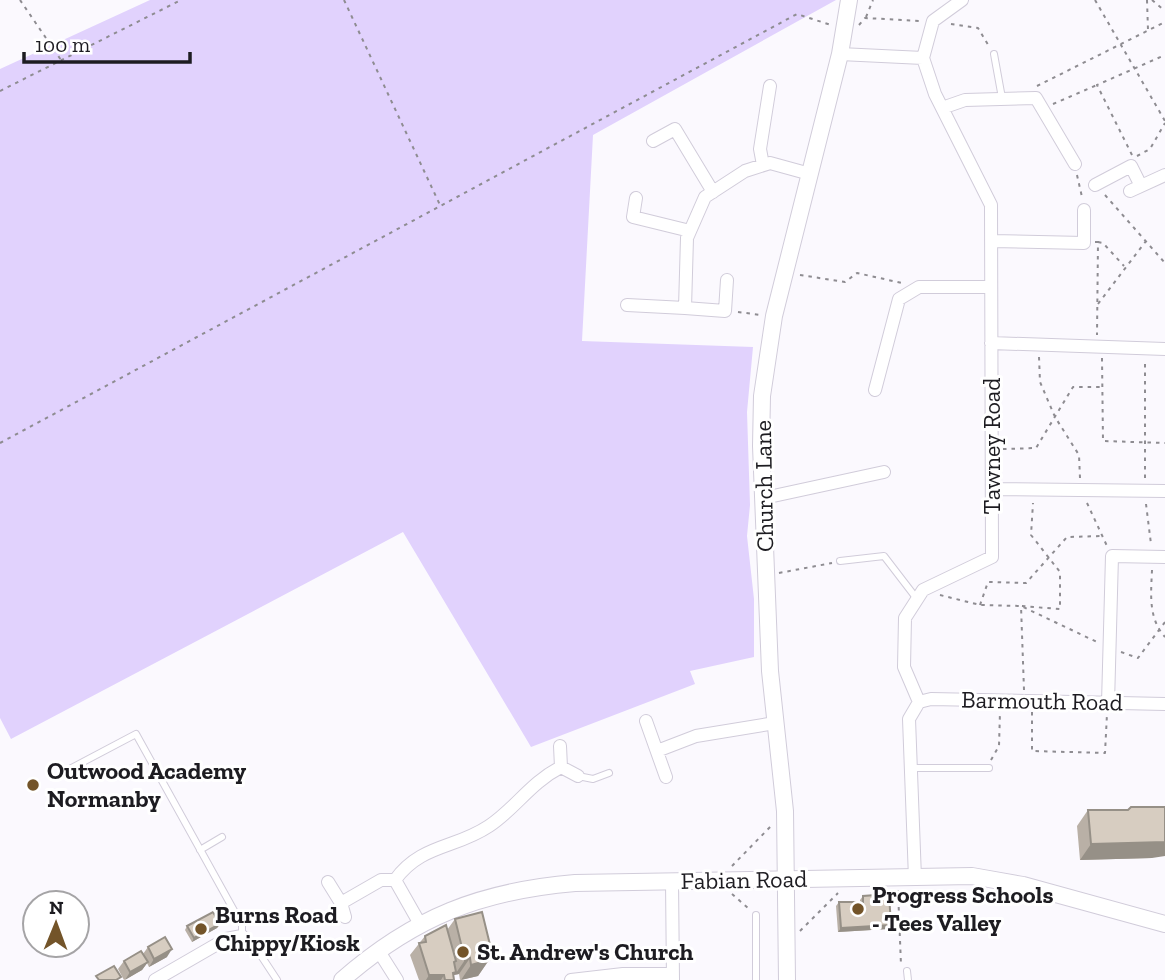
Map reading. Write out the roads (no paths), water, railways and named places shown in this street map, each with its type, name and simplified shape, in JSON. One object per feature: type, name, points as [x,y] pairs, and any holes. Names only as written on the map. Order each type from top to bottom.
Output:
[{"type":"street","name":"Church Lane","points":[[787,980],[785,811],[775,723],[767,576],[762,396],[784,272],[840,54],[849,0]]},
{"type":"street","points":[[840,54],[923,58],[933,21],[961,0]]},
{"type":"street","name":"Tawney Road","points":[[920,594],[992,557],[991,205],[942,108],[923,58]]},
{"type":"street","points":[[764,165],[760,149],[770,86]]},
{"type":"street","points":[[942,108],[965,100],[1036,98],[1075,164]]},
{"type":"street","points":[[653,141],[675,130],[713,191]]},
{"type":"street","points":[[685,308],[687,238],[705,197],[746,171],[770,163],[810,174]]},
{"type":"street","points":[[1095,185],[1131,166],[1136,188],[1165,175]]},
{"type":"street","points":[[636,198],[633,217],[690,231]]},
{"type":"street","points":[[991,241],[1084,243],[1084,210]]},
{"type":"street","points":[[627,305],[724,311],[727,280]]},
{"type":"street","points":[[875,390],[899,299],[919,287],[991,287]]},
{"type":"street","points":[[991,343],[1165,349]]},
{"type":"street","points":[[764,498],[884,472]]},
{"type":"street","points":[[992,489],[1165,491]]},
{"type":"street","points":[[1108,703],[1112,556],[1165,557]]},
{"type":"street","points":[[915,878],[909,719],[919,702],[904,667],[905,618],[920,594]]},
{"type":"street","name":"Barmouth Road","points":[[919,702],[931,699],[1165,704]]},
{"type":"street","points":[[646,721],[666,777]]},
{"type":"street","points":[[657,751],[696,736],[775,723]]},
{"type":"street","points":[[560,746],[561,767]]},
{"type":"street","points":[[561,767],[578,776]]},
{"type":"street","points":[[341,903],[381,880],[395,880],[415,858],[488,827],[532,785],[561,767]]},
{"type":"street","name":"Fabian Road","points":[[342,980],[378,950],[421,924],[483,897],[527,887],[672,881],[972,876],[1023,885],[1165,924]]},
{"type":"street","points":[[395,880],[421,924]]},
{"type":"street","points":[[328,881],[341,903],[345,917]]},
{"type":"street","points":[[571,980],[623,974],[673,977],[672,881]]},
{"type":"street","points":[[155,980],[226,939],[242,936]]},
{"type":"street","points":[[378,950],[397,980]]},
{"type":"lane","points":[[994,54],[1002,100]]},
{"type":"lane","points":[[840,561],[884,556],[920,594]]},
{"type":"lane","points":[[64,772],[136,734],[242,925],[242,936],[252,942],[277,980]]},
{"type":"lane","points":[[912,768],[989,768]]},
{"type":"lane","points":[[578,776],[593,779],[609,773]]},
{"type":"lane","points":[[200,850],[222,837]]},
{"type":"lane","points":[[756,915],[756,980]]},
{"type":"lane","points":[[907,971],[908,980]]},
{"type":"place","name":"Outwood Academy Normanby","points":[[33,785]]},
{"type":"place","name":"Progress Schools - Tees Valley","points":[[858,909]]},
{"type":"place","name":"Burns Road Chippy/Kiosk","points":[[201,929]]},
{"type":"place","name":"St. Andrew's Church","points":[[463,952]]}]
